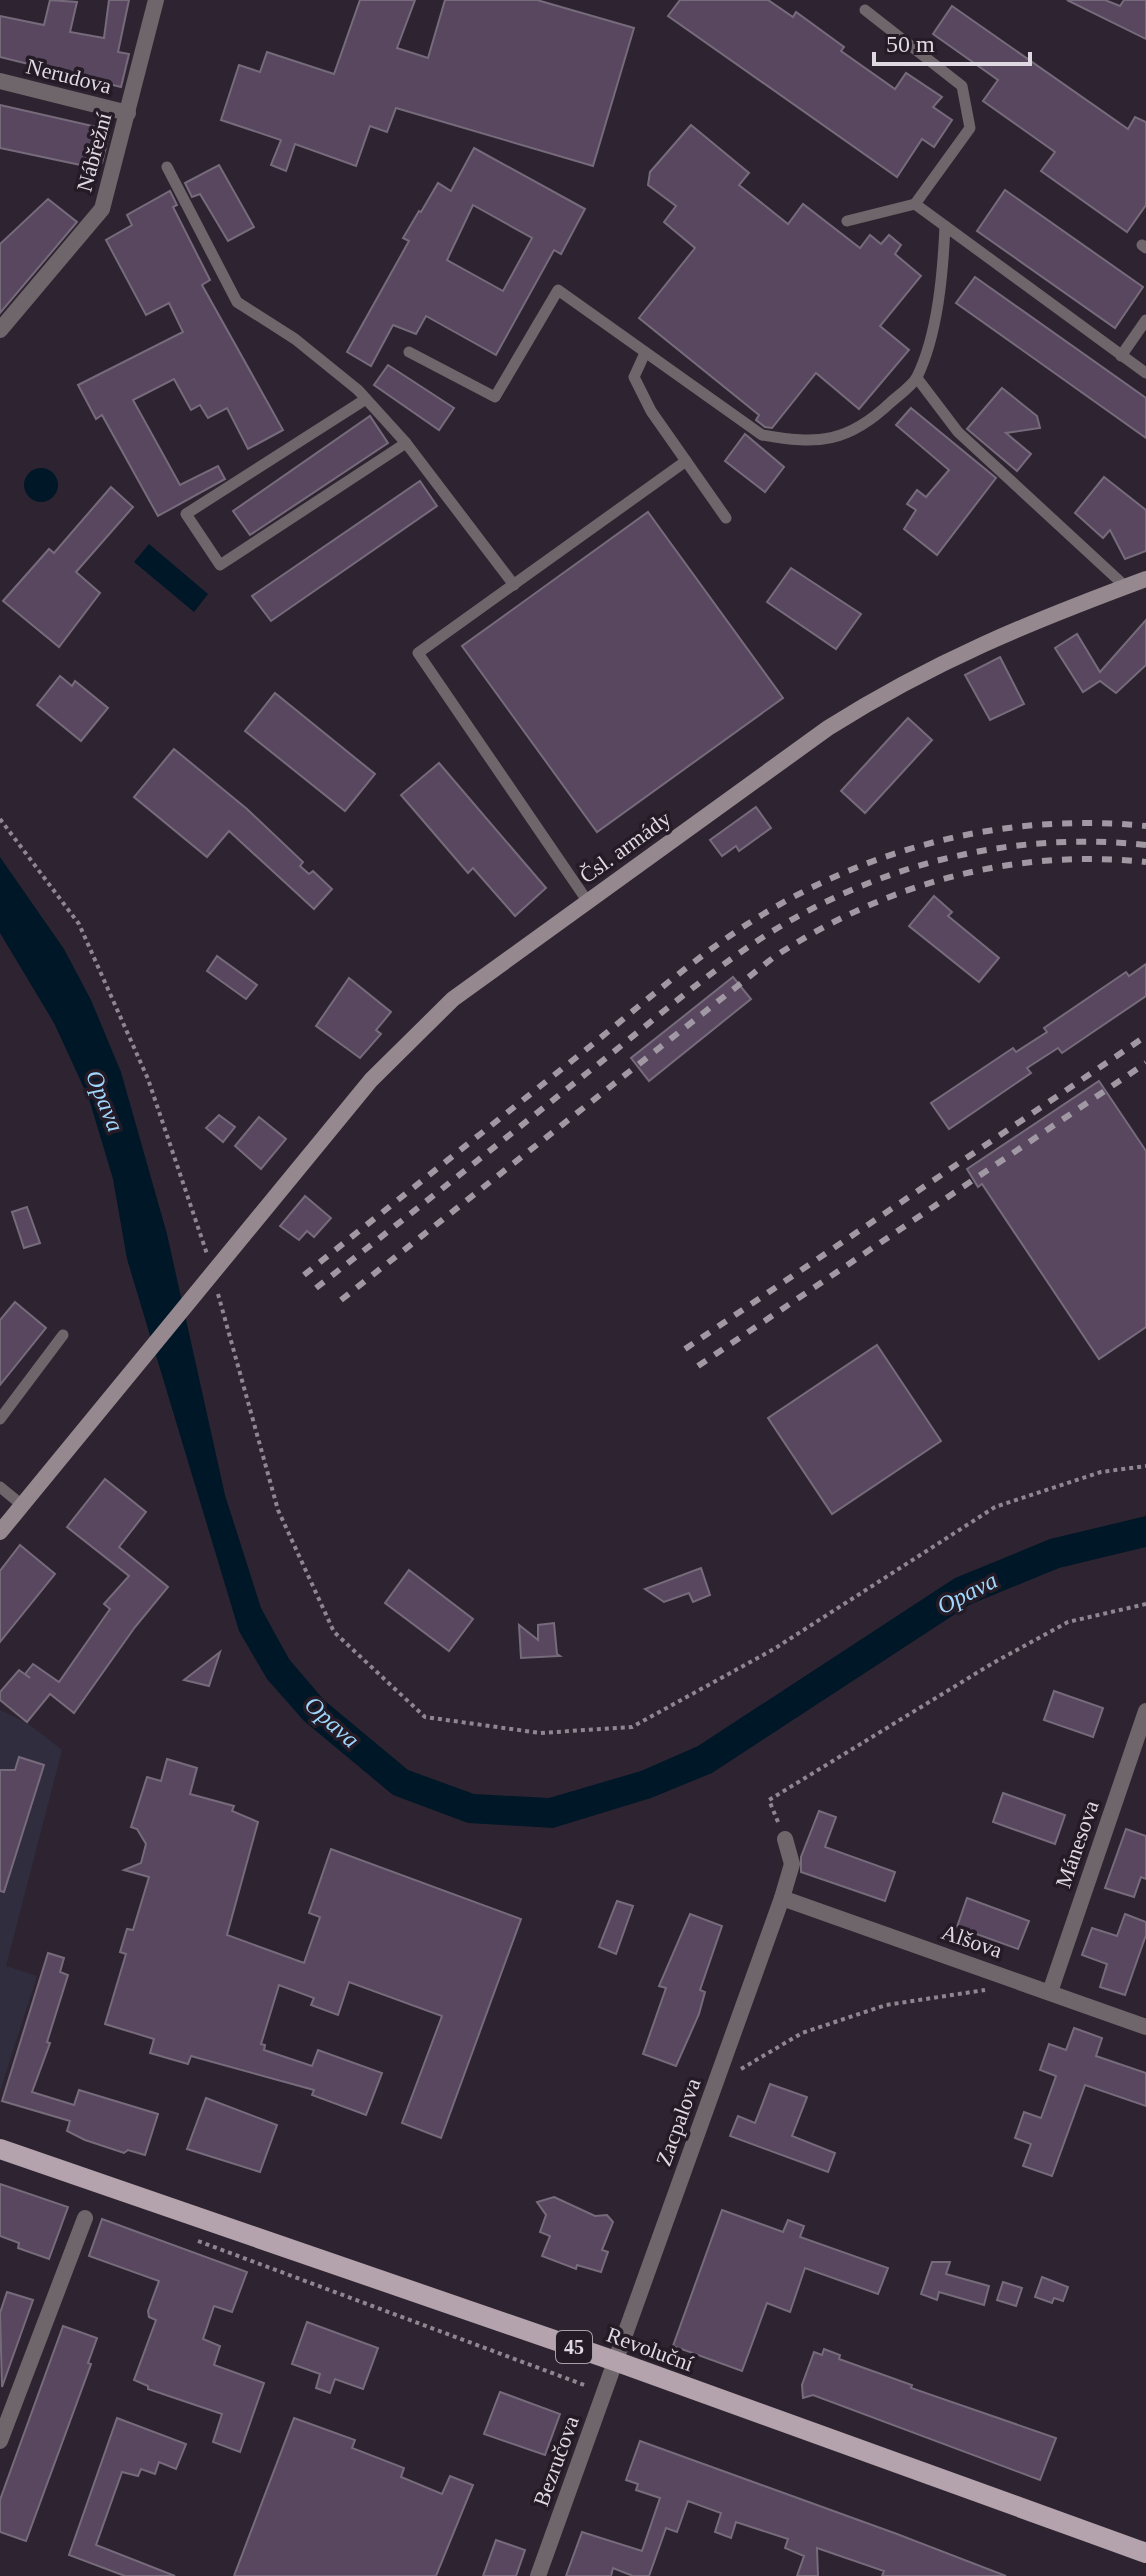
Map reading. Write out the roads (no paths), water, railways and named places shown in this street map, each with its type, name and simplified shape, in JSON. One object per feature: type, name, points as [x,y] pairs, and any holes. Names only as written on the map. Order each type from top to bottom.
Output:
[{"type":"main road","name":"Čsl. armády","points":[[22,1505],[371,1080],[453,999],[828,728],[880,695],[1015,627],[1146,579]]},
{"type":"main road","points":[[0,1532],[22,1505]]},
{"type":"main road","name":"Revoluční","points":[[0,2149],[615,2361],[1145,2551]]},
{"type":"street","name":"Nábřežní","points":[[0,330],[102,209],[156,0]]},
{"type":"street","name":"Nerudova","points":[[0,81],[128,113]]},
{"type":"street","name":"Mánesova","points":[[1050,1992],[1146,1711]]},
{"type":"street","name":"Zacpalova","points":[[615,2361],[782,1898],[792,1864],[785,1839]]},
{"type":"street","name":"Alšova","points":[[782,1898],[1146,2027]]},
{"type":"street","points":[[0,2441],[85,2218]]},
{"type":"street","name":"Bezručova","points":[[538,2576],[615,2361]]},
{"type":"lane","points":[[847,221],[915,204],[970,128],[962,86],[865,10]]},
{"type":"lane","points":[[167,167],[237,302],[295,339],[366,399],[406,443],[514,585]]},
{"type":"lane","points":[[915,204],[1146,373]]},
{"type":"lane","points":[[409,352],[495,397],[558,290],[762,435],[802,442],[833,439],[866,426],[917,378],[943,289],[945,226]]},
{"type":"lane","points":[[1121,356],[1146,320]]},
{"type":"lane","points":[[645,353],[634,377],[651,411],[726,518]]},
{"type":"lane","points":[[917,378],[958,432],[1126,587]]},
{"type":"lane","points":[[366,399],[186,514],[220,565],[406,443]]},
{"type":"lane","points":[[588,902],[418,653],[686,461]]},
{"type":"lane","points":[[0,1419],[63,1335]]},
{"type":"lane","points":[[0,1487],[22,1505]]},
{"type":"water","points":[[41,468],[53,473],[58,485],[53,497],[41,502],[29,497],[24,485],[29,473]]},
{"type":"water","points":[[149,544],[208,594],[194,612],[134,562]]},
{"type":"water","name":"Opava","points":[[0,857],[64,949],[91,1000],[121,1072],[167,1234],[225,1495],[261,1608],[289,1659],[324,1700],[408,1770],[474,1794],[549,1798],[641,1771],[698,1746],[955,1578],[1050,1539],[1146,1516],[1146,1547],[1059,1568],[969,1605],[712,1773],[651,1798],[553,1828],[468,1823],[393,1795],[304,1721],[267,1679],[239,1631],[127,1259],[113,1179],[89,1099],[54,1023],[0,933]]},
{"type":"railway","points":[[304,1275],[681,972],[726,938],[794,896],[890,855],[990,830],[1094,823],[1146,826]]},
{"type":"railway","points":[[316,1288],[711,974],[798,916],[892,874],[992,849],[1043,843],[1146,845]]},
{"type":"railway","points":[[341,1300],[774,957],[816,931],[860,909],[951,877],[1047,861],[1096,859],[1146,862]]},
{"type":"railway","points":[[685,1349],[1146,1036]]},
{"type":"railway","points":[[698,1366],[1146,1063]]}]
